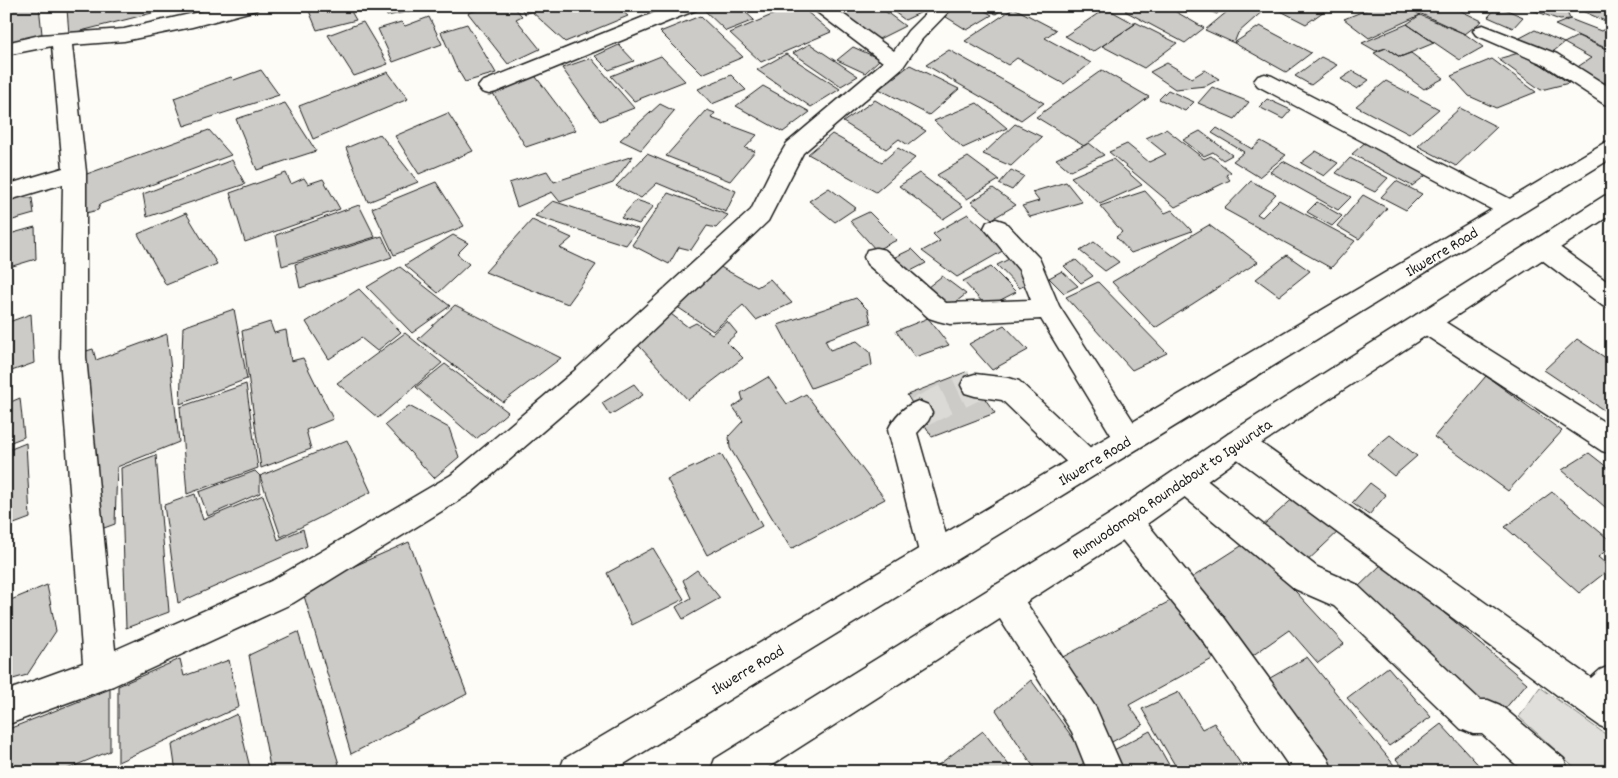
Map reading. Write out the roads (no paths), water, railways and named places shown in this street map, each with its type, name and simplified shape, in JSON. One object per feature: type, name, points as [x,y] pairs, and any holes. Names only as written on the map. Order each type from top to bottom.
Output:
[{"type":"street","points":[[6,49],[40,41],[124,35],[192,21],[249,6]]},
{"type":"street","points":[[489,87],[688,6]]},
{"type":"street","points":[[819,6],[896,62]]},
{"type":"street","points":[[6,708],[100,674],[282,592],[461,484],[583,380],[760,215],[795,148],[896,62],[915,35],[944,6]]},
{"type":"street","points":[[1483,31],[1550,59],[1612,98]]},
{"type":"street","points":[[61,40],[75,172],[74,357],[100,674]]},
{"type":"street","points":[[1265,81],[1510,209]]},
{"type":"street","name":"Ikwerre Road","points":[[577,772],[1612,148]]},
{"type":"street","points":[[6,193],[75,172]]},
{"type":"street","name":"Rumuodomaya Roundabout to Igwuruta","points":[[728,772],[1126,521],[1238,443],[1612,202]]},
{"type":"street","points":[[996,228],[1030,265],[1048,309],[1129,439]]},
{"type":"street","points":[[1542,247],[1612,299]]},
{"type":"street","points":[[876,257],[938,311],[950,314],[1048,309]]},
{"type":"street","points":[[1425,322],[1612,442]]},
{"type":"street","points":[[975,385],[1009,389],[1088,464]]},
{"type":"street","points":[[918,413],[902,430],[936,556]]},
{"type":"street","points":[[1238,443],[1605,699]]},
{"type":"street","points":[[1185,480],[1306,578],[1345,595],[1473,717],[1488,717],[1552,772]]},
{"type":"street","points":[[1126,521],[1212,627],[1315,772]]},
{"type":"street","points":[[1004,597],[1084,720],[1106,772]]},
{"type":"tunnel","points":[[918,413],[975,385]]}]
